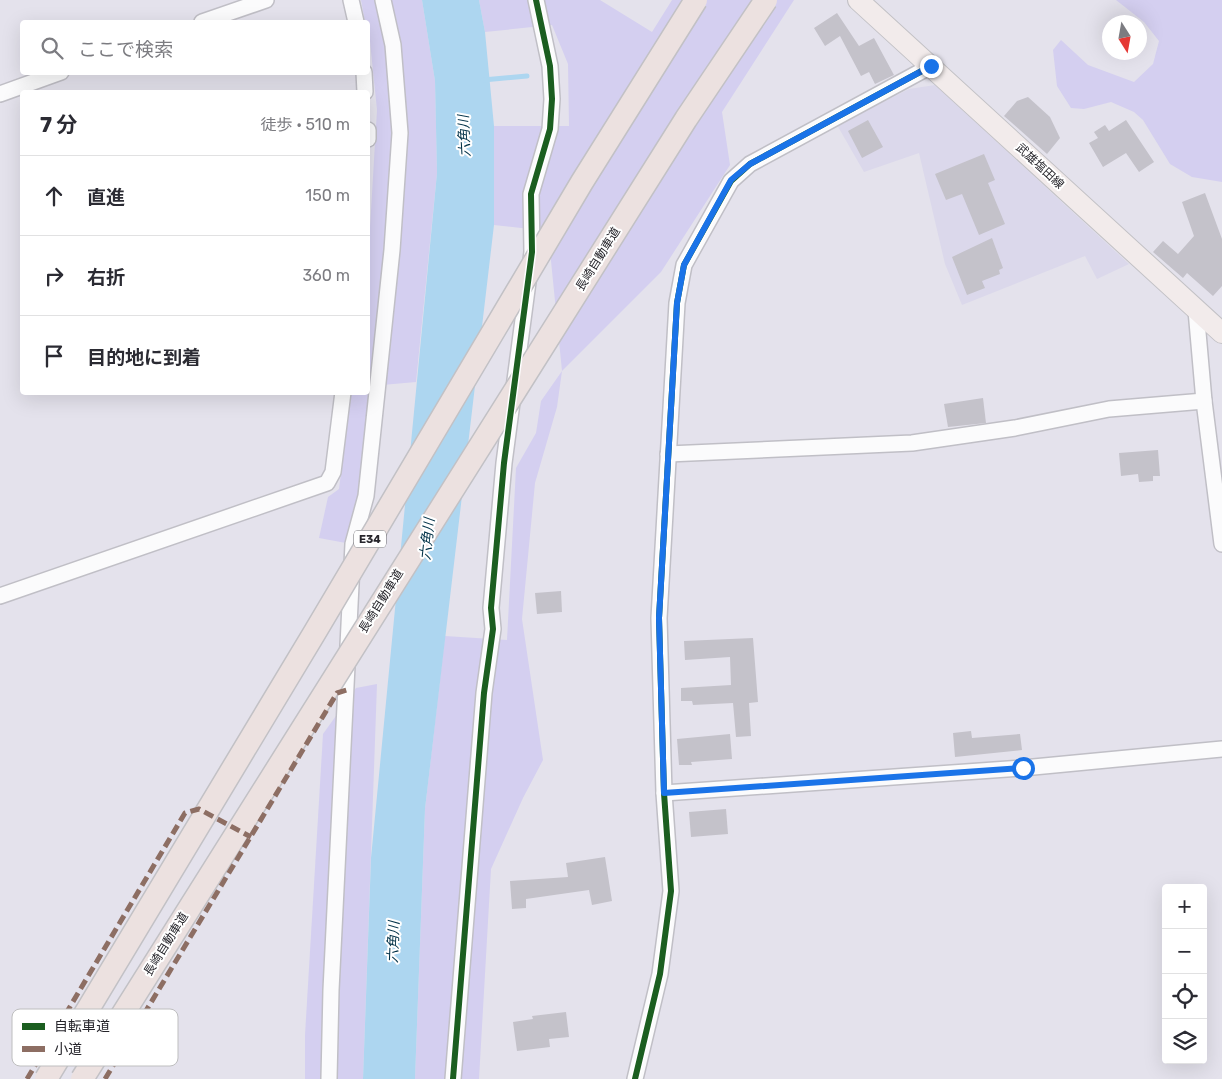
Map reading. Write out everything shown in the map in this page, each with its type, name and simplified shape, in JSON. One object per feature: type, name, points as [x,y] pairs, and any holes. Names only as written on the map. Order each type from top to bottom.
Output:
[{"type":"highway","name":"E34","points":[[88,1009],[311,640],[582,182],[696,0]]},
{"type":"highway","name":"長崎自動車道","points":[[126,1009],[686,119],[766,0]]},
{"type":"highway","name":"E34","points":[[46,1079],[54,1066]]},
{"type":"highway","name":"長崎自動車道","points":[[82,1079],[90,1066]]},
{"type":"main road","name":"武雄塩田線","points":[[858,0],[1222,333]]},
{"type":"street","points":[[208,20],[266,0]]},
{"type":"street","points":[[351,0],[356,20]]},
{"type":"street","points":[[329,1079],[331,990],[353,544],[366,496],[392,250],[400,133],[393,45],[383,0]]},
{"type":"street","points":[[453,1079],[483,703],[492,629],[491,608],[504,463],[532,252],[532,194],[550,128],[552,99],[550,66],[536,0]]},
{"type":"street","points":[[635,1079],[660,974],[671,891],[664,793],[659,618],[677,303],[684,265],[731,180],[750,164],[931,66]]},
{"type":"street","points":[[0,94],[53,75]]},
{"type":"street","points":[[364,75],[365,90]]},
{"type":"street","points":[[1196,310],[1204,401],[1222,544]]},
{"type":"street","points":[[0,596],[327,483],[333,472],[343,395]]},
{"type":"street","points":[[668,454],[912,443],[1015,428],[1108,409],[1204,401]]},
{"type":"street","points":[[664,793],[1023,768],[1222,749]]},
{"type":"shaded area","points":[[361,0],[422,0],[435,81],[437,173],[416,382],[371,386],[361,495],[346,543],[319,538],[328,497],[339,489],[351,395],[370,395],[370,227],[377,110],[370,42],[370,20],[365,20]]},
{"type":"shaded area","points":[[479,0],[600,0],[652,32],[672,0],[794,0],[722,112],[730,165],[661,272],[562,371],[548,231],[494,225],[494,126],[569,126],[568,64],[552,25],[485,32]]},
{"type":"shaded area","points":[[1116,0],[1222,0],[1222,182],[1192,177],[1170,164],[1143,120],[1134,112],[1111,102],[1084,109],[1071,108],[1057,86],[1053,50],[1061,40],[1088,65],[1134,82],[1153,64],[1159,41],[1147,26],[1147,15],[1135,15]]},
{"type":"shaded area","points":[[935,85],[1129,264],[1097,279],[1085,256],[962,305],[945,264],[919,153],[864,172],[837,125],[909,89]]},
{"type":"shaded area","points":[[562,371],[557,407],[535,483],[522,619],[543,760],[523,798],[491,869],[479,1079],[415,1079],[425,809],[445,636],[507,640],[516,468],[536,433],[541,401]]},
{"type":"shaded area","points":[[377,684],[363,1079],[305,1079],[305,1035],[323,734],[356,688]]},
{"type":"water","name":"六角川","points":[[422,0],[479,0],[485,32],[494,126],[494,225],[425,809],[415,1079],[363,1079],[371,858],[437,173],[435,81]]},
{"type":"building","points":[[837,13],[859,46],[874,38],[894,75],[875,84],[869,72],[861,76],[840,36],[825,46],[814,28]]},
{"type":"building","points":[[1028,97],[1050,117],[1060,138],[1047,154],[1004,116],[1017,101]]},
{"type":"building","points":[[868,120],[883,147],[862,158],[848,131]]},
{"type":"building","points":[[1126,120],[1154,162],[1139,172],[1126,153],[1103,167],[1089,143],[1098,138],[1094,132],[1105,125],[1109,131]]},
{"type":"building","points":[[984,154],[995,180],[988,183],[1005,224],[979,235],[962,194],[946,200],[935,174]]},
{"type":"building","points":[[1205,193],[1222,239],[1222,286],[1213,296],[1187,273],[1183,278],[1153,252],[1163,241],[1178,254],[1194,236],[1182,202]]},
{"type":"building","points":[[992,238],[1003,268],[999,270],[1000,274],[982,281],[985,288],[967,295],[952,257]]},
{"type":"building","points":[[983,398],[986,423],[948,427],[944,404]]},
{"type":"building","points":[[1158,450],[1160,476],[1153,476],[1153,481],[1139,482],[1138,474],[1121,476],[1119,453]]},
{"type":"building","points":[[561,591],[562,612],[537,614],[535,593]]},
{"type":"building","points":[[753,638],[758,702],[749,703],[751,736],[736,737],[733,703],[693,705],[692,701],[681,701],[681,688],[731,685],[730,657],[685,660],[684,641]]},
{"type":"building","points":[[971,731],[972,738],[1020,734],[1022,750],[955,757],[953,733]]},
{"type":"building","points":[[730,734],[732,759],[691,762],[692,765],[679,765],[677,739]]},
{"type":"building","points":[[726,809],[728,834],[691,837],[689,812]]},
{"type":"building","points":[[605,857],[612,901],[592,905],[589,890],[526,899],[526,908],[512,909],[510,881],[568,877],[566,863]]},
{"type":"building","points":[[566,1012],[569,1037],[549,1039],[550,1047],[517,1051],[513,1022],[533,1019],[532,1016]]},
{"type":"waterway","points":[[483,80],[527,76]]},
{"type":"marked path","points":[[147,1009],[337,693],[347,690]]},
{"type":"marked path","points":[[69,1009],[185,813],[199,809],[251,837]]},
{"type":"marked path","points":[[27,1079],[35,1066]]},
{"type":"marked path","points":[[105,1079],[113,1066]]},
{"type":"cycle path","points":[[453,1079],[484,693],[493,629],[491,608],[504,463],[532,252],[531,194],[550,129],[552,99],[550,66],[536,0]]},
{"type":"cycle path","points":[[635,1079],[660,974],[671,891],[664,793],[659,618],[677,303],[684,265],[731,181],[750,164],[931,66]]},
{"type":"route","points":[[931,66],[750,164],[731,180],[684,265],[677,303],[659,618],[664,793],[1023,768]]}]
